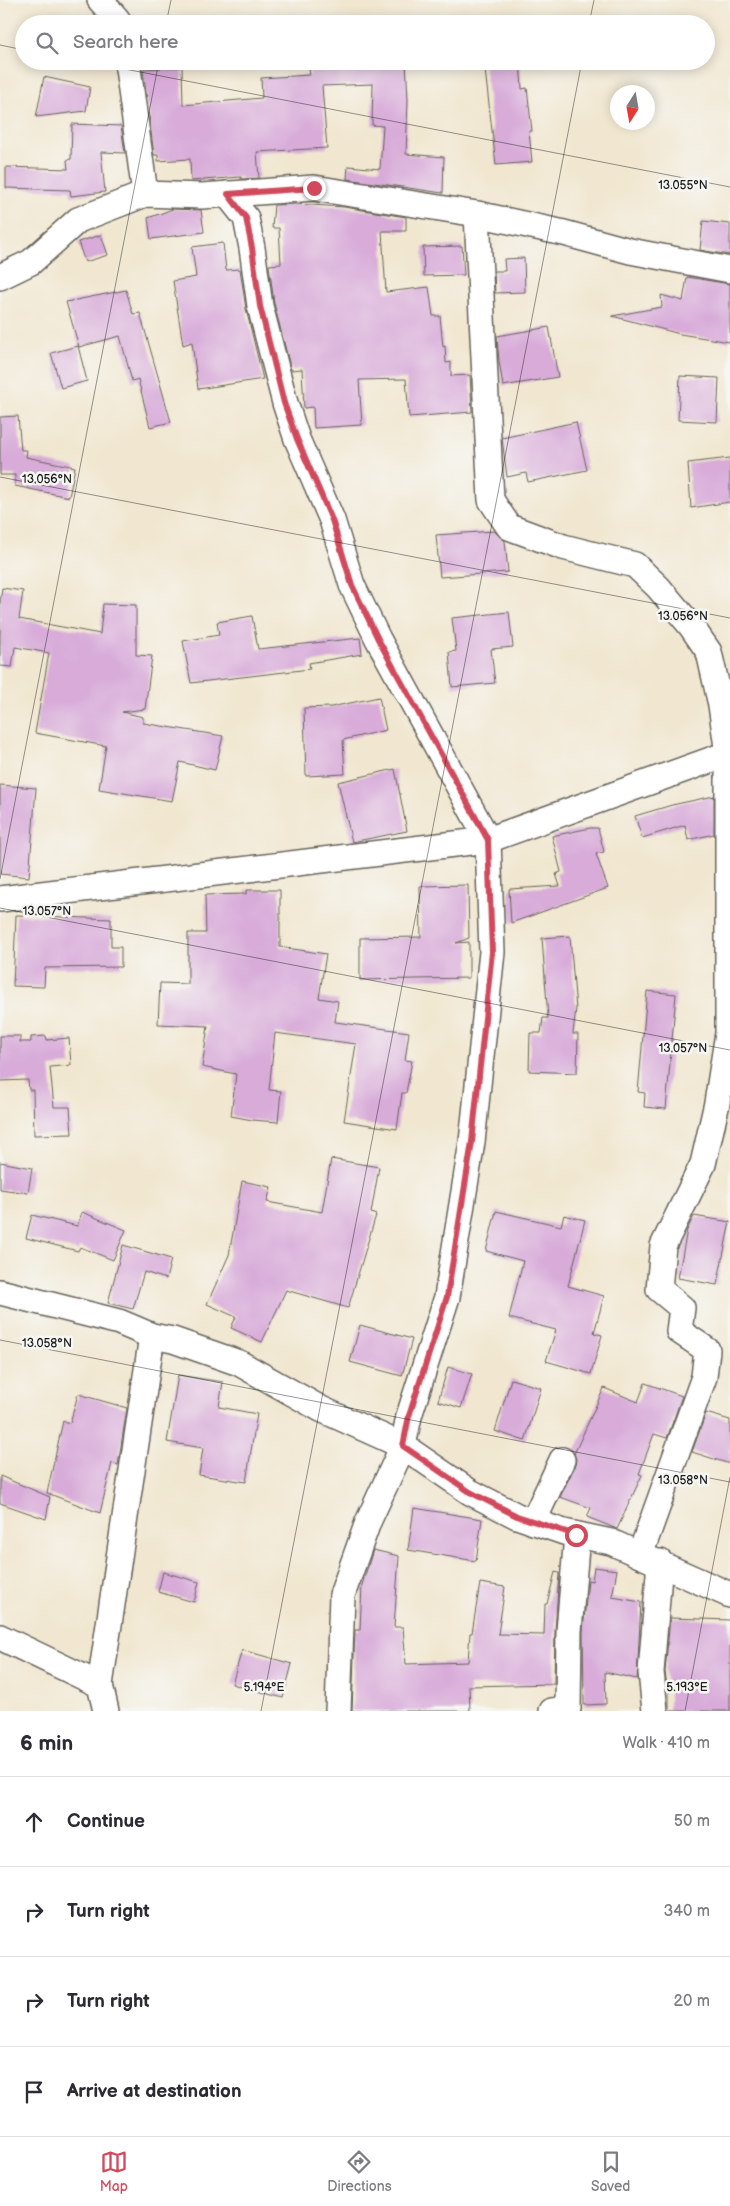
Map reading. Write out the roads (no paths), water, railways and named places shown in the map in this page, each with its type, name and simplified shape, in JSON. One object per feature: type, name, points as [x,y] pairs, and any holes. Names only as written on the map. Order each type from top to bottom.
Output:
[{"type":"street","points":[[100,0],[113,15]]},
{"type":"street","points":[[129,70],[145,194]]},
{"type":"street","points":[[0,277],[30,262],[78,220],[145,194],[228,194],[314,188],[477,214],[564,233],[630,251],[730,270]]},
{"type":"street","points":[[228,194],[246,218],[260,306],[284,403],[297,439],[332,520],[352,585],[378,639],[488,840],[492,952],[472,1142],[447,1297],[409,1416],[403,1446],[368,1522],[342,1595],[338,1711]]},
{"type":"street","points":[[477,214],[491,500],[508,527],[563,547],[635,565],[658,587],[691,626],[709,652],[721,705],[729,754],[728,1033],[717,1103],[703,1164],[663,1246],[659,1289],[682,1308],[679,1331],[707,1350],[704,1377],[650,1558],[651,1672],[655,1711]]},
{"type":"street","points":[[0,899],[488,840],[729,754]]},
{"type":"street","points":[[0,1292],[119,1322],[152,1336],[173,1340],[239,1362],[321,1409],[403,1446],[470,1492],[517,1516],[576,1535],[611,1542],[730,1594]]},
{"type":"street","points":[[106,1711],[100,1685],[152,1336]]},
{"type":"street","points":[[534,1522],[562,1460]]},
{"type":"street","points":[[552,1711],[568,1709],[568,1631],[576,1535]]},
{"type":"street","points":[[0,1637],[100,1685]]}]
